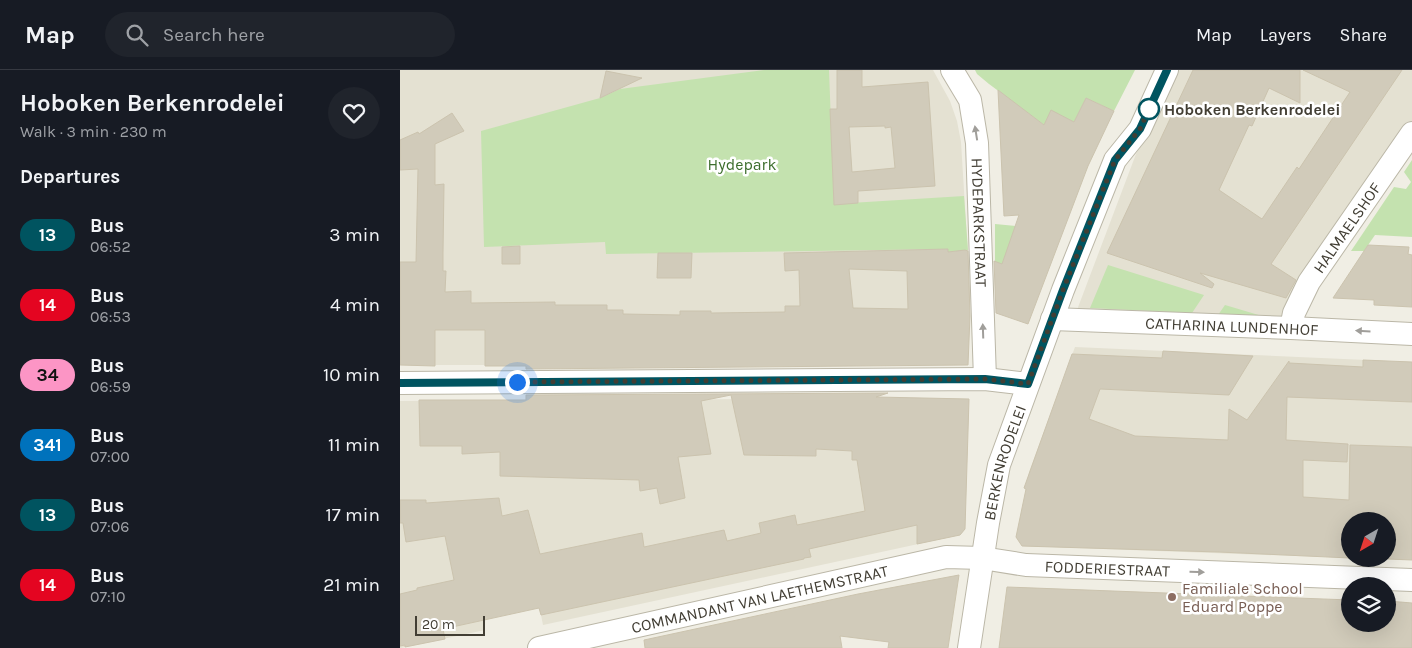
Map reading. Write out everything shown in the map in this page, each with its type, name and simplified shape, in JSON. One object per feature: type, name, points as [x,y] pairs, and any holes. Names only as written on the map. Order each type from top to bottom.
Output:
[{"type":"street","name":"HYDEPARKSTRAAT","points":[[952,70],[970,100],[977,143],[985,379]]},
{"type":"street","name":"BERKENRODELEI","points":[[969,648],[998,466],[1052,319],[1115,160],[1140,129],[1167,70]]},
{"type":"street","name":"HALMAELSHOF","points":[[1291,328],[1294,313],[1309,282],[1412,133]]},
{"type":"street","name":"CATHARINA LUNDENHOF","points":[[1052,319],[1412,334]]},
{"type":"street","points":[[400,383],[985,379],[1028,384]]},
{"type":"street","name":"COMMANDANT VAN LAETHEMSTRAAT","points":[[539,648],[946,556],[982,558]]},
{"type":"street","name":"FODDERIESTRAAT","points":[[982,558],[1026,565],[1412,580]]},
{"type":"shaded area","points":[[400,70],[933,70],[950,101],[957,121],[961,142],[970,288],[968,365],[400,365]]},
{"type":"shaded area","points":[[1179,70],[1412,70],[1412,141],[1280,323],[1077,310],[1136,154]]},
{"type":"shaded area","points":[[1075,347],[1412,362],[1412,560],[1396,560],[1396,512],[1341,512],[1341,558],[1022,546],[1016,537],[1028,489],[1026,489],[1029,472]]},
{"type":"shaded area","points":[[969,399],[965,529],[960,535],[543,625],[539,605],[484,620],[485,630],[400,648],[400,401]]},
{"type":"green space","name":"Hydepark","points":[[764,70],[829,70],[834,204],[964,196],[968,250],[948,252],[947,249],[606,254],[605,242],[484,247],[481,131],[600,98],[620,89]]},
{"type":"green space","points":[[975,70],[1135,70],[1114,111],[1086,98],[1074,122],[1051,111],[1044,125],[989,84]]},
{"type":"green space","points":[[1412,160],[1412,237],[1375,235],[1364,251],[1351,251],[1394,187],[1406,189],[1411,182],[1404,172]]},
{"type":"green space","points":[[995,224],[1016,226],[1044,281],[995,262]]},
{"type":"green space","points":[[1108,265],[1204,295],[1192,313],[1090,308]]},
{"type":"green space","points":[[1225,305],[1262,316],[1218,315]]},
{"type":"building","points":[[837,70],[862,70],[862,87],[928,82],[935,186],[858,191],[858,203],[834,205],[830,109],[837,109]],"holes":[[[885,126],[885,128],[891,127],[895,168],[852,172],[849,127]]]},
{"type":"building","points":[[1193,70],[1300,70],[1300,103],[1269,88],[1252,126],[1249,125],[1219,190],[1262,219],[1297,167],[1299,169],[1350,92],[1303,70],[1402,70],[1271,264],[1296,280],[1286,298],[1200,273],[1214,284],[1212,288],[1107,253]]},
{"type":"building","points":[[606,71],[642,78],[600,98]]},
{"type":"building","points":[[998,90],[1044,125],[1051,110],[1074,122],[1086,98],[1114,111],[1088,166],[1028,324],[996,313],[994,261],[1002,264],[1019,215],[1004,216]]},
{"type":"building","points":[[452,113],[464,131],[435,144],[435,185],[444,184],[443,271],[446,271],[445,292],[471,291],[471,303],[555,302],[555,305],[607,305],[607,310],[623,310],[623,314],[680,315],[680,311],[711,311],[711,313],[785,312],[785,306],[800,306],[799,270],[785,271],[784,253],[948,249],[948,252],[965,250],[968,251],[970,316],[968,365],[526,369],[526,366],[485,366],[485,330],[435,330],[435,366],[400,365],[400,262],[416,262],[418,169],[400,170],[400,140],[418,132],[419,134]],"holes":[[[849,269],[907,271],[908,309],[853,308]]]},
{"type":"building","points":[[1368,245],[1409,247],[1408,254],[1412,255],[1412,307],[1374,305],[1374,300],[1333,298]]},
{"type":"building","points":[[520,246],[520,264],[502,264],[502,247]]},
{"type":"building","points":[[658,253],[692,253],[691,278],[657,278]]},
{"type":"building","points":[[1163,351],[1253,356],[1229,395],[1100,389],[1089,419],[1135,436],[1228,440],[1229,409],[1247,420],[1289,361],[1289,363],[1363,367],[1363,360],[1412,362],[1412,402],[1287,397],[1286,440],[1348,444],[1347,462],[1303,460],[1303,497],[1349,500],[1350,445],[1412,447],[1412,560],[1396,559],[1396,512],[1341,512],[1341,558],[1022,546],[1016,537],[1026,489],[1024,488],[1072,354],[1162,358]]},
{"type":"building","points":[[888,393],[876,397],[969,399],[965,529],[960,535],[917,544],[917,525],[809,549],[811,557],[804,559],[541,615],[539,608],[443,629],[445,639],[405,647],[405,645],[400,646],[400,594],[417,590],[417,588],[454,580],[445,536],[406,542],[403,523],[400,523],[400,500],[426,500],[426,503],[499,498],[502,516],[528,510],[540,554],[642,533],[644,547],[724,530],[727,541],[761,533],[759,523],[795,515],[797,525],[865,511],[857,460],[852,460],[852,451],[816,449],[816,456],[744,455],[731,395],[701,401],[711,454],[678,457],[685,498],[660,504],[657,488],[640,491],[639,480],[500,476],[500,452],[462,454],[462,446],[420,446],[419,400],[526,400],[526,395]]},
{"type":"building","points":[[959,575],[948,648],[888,648],[889,642],[840,636],[842,648],[645,648],[644,640],[858,594]]},
{"type":"building","points":[[1007,587],[1341,600],[1341,632],[1396,632],[1396,602],[1412,603],[1412,648],[999,648]]},
{"type":"bus line","name":"13","points":[[400,383],[985,379],[1028,384],[1115,160],[1140,129],[1167,70]]},
{"type":"place","name":"Hoboken Berkenrodelei","points":[[1149,109]]},
{"type":"place","name":"Familiale School Eduard Poppe","points":[[1172,597]]},
{"type":"route","points":[[517,382],[985,379],[1028,384],[1115,160],[1140,129],[1149,109]]}]
